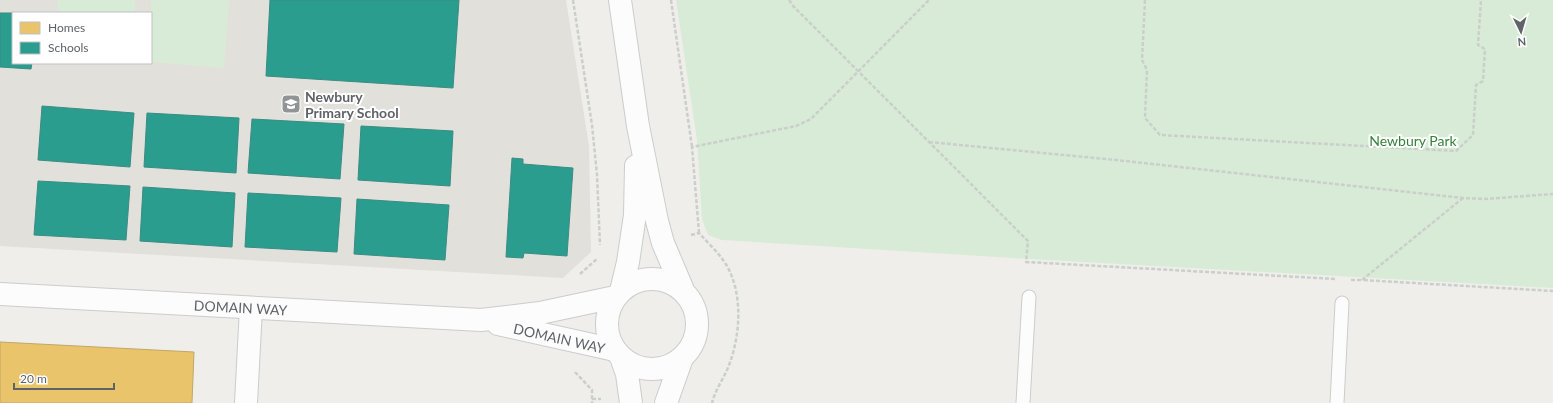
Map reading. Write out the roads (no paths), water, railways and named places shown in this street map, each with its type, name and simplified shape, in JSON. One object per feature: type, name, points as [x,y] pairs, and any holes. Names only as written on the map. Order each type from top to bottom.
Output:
[{"type":"street","points":[[618,353],[637,367],[646,369],[666,367],[682,358],[687,353],[695,339],[698,324],[695,309],[683,290],[663,243],[657,221],[638,126],[620,0]]},
{"type":"street","points":[[631,403],[627,374],[607,332],[607,324],[608,314],[618,294],[628,262],[635,215],[638,126]]},
{"type":"street","points":[[618,294],[638,281],[657,278],[666,280],[683,290]]},
{"type":"street","name":"DOMAIN WAY","points":[[0,294],[481,320],[540,313],[618,294]]},
{"type":"street","points":[[246,403],[251,308]]},
{"type":"street","name":"DOMAIN WAY","points":[[481,320],[618,353]]},
{"type":"street","points":[[666,403],[682,358]]},
{"type":"lane","points":[[1024,403],[1029,297]]},
{"type":"lane","points":[[1337,403],[1342,303]]},
{"type":"place","name":"Newbury Primary School","points":[[291,104]]},
{"type":"park label","name":"Newbury Park","points":[[1413,140]]}]
